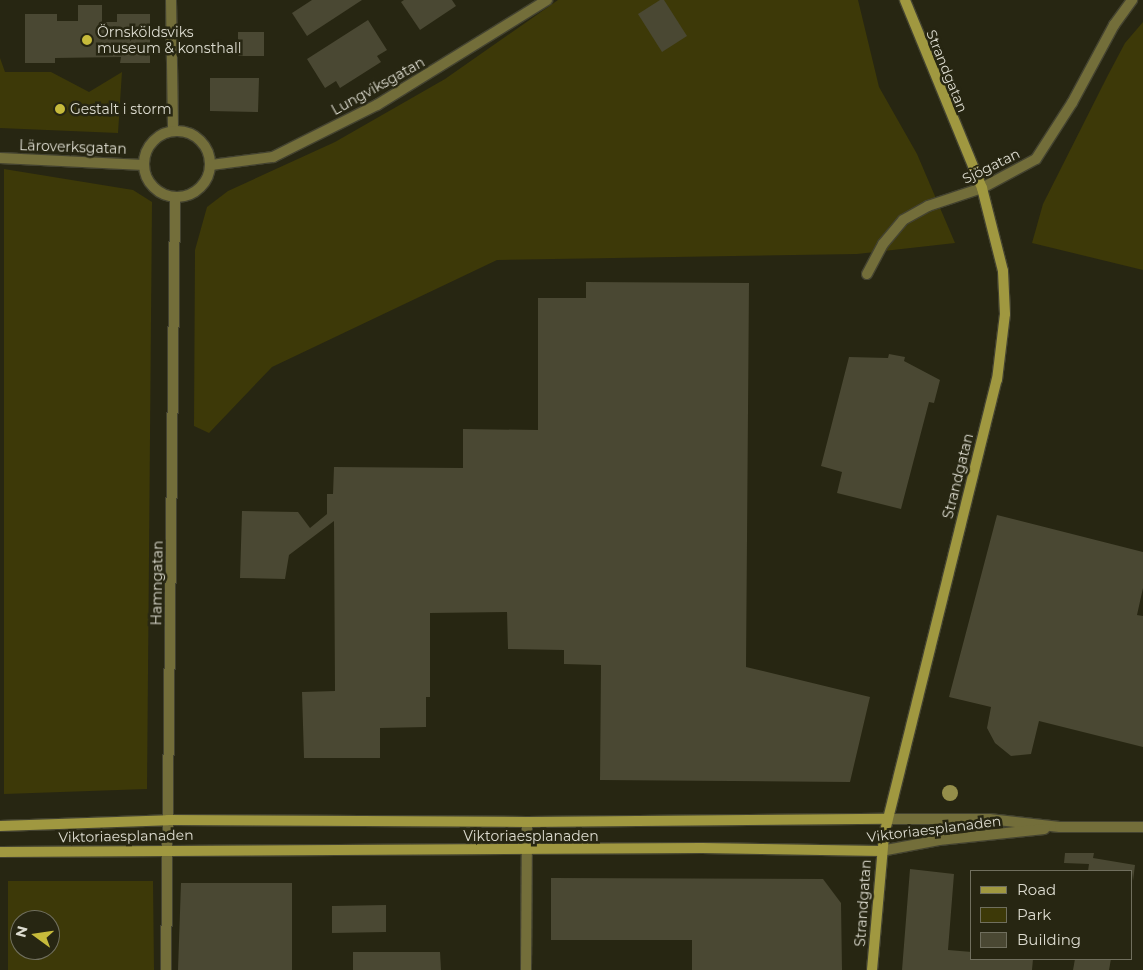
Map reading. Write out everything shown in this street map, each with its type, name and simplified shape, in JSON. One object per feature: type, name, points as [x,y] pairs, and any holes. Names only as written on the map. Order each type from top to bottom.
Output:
[{"type":"main road","name":"Strandgatan","points":[[872,970],[881,851],[887,818],[997,380],[1005,314],[1002,271],[982,188],[905,0]]},
{"type":"main road","name":"Viktoriaesplanaden","points":[[0,826],[168,820],[528,822],[887,818]]},
{"type":"main road","name":"Viktoriaesplanaden","points":[[0,852],[168,849],[528,850],[702,848],[881,851]]},
{"type":"street","points":[[171,0],[173,130]]},
{"type":"street","name":"Lungviksgatan","points":[[211,165],[273,157],[377,104],[547,0]]},
{"type":"street","name":"Sjögatan","points":[[867,274],[883,244],[903,220],[928,206],[982,188],[1036,159],[1045,148],[1114,25],[1132,0]]},
{"type":"street","points":[[173,130],[185,131],[204,143],[211,165],[209,175],[195,192],[175,197],[157,190],[146,175],[144,166],[149,146],[155,138],[173,130]]},
{"type":"street","name":"Läroverksgatan","points":[[0,158],[144,166]]},
{"type":"street","name":"Hamngatan","points":[[166,970],[175,197]]},
{"type":"street","name":"Viktoriaesplanaden","points":[[887,818],[989,819],[1060,827]]},
{"type":"street","points":[[526,970],[528,822]]},
{"type":"street","name":"Viktoriaesplanaden","points":[[881,851],[939,840],[1060,827],[1143,827]]},
{"type":"green space","points":[[558,0],[858,0],[879,87],[917,154],[955,243],[857,254],[497,260],[272,367],[209,433],[194,426],[195,250],[207,207],[228,191],[335,142],[445,79]]},
{"type":"green space","points":[[1143,22],[1143,270],[1032,243],[1043,204],[1125,43]]},
{"type":"green space","points":[[0,58],[5,72],[51,72],[89,92],[122,72],[118,133],[0,128]]},
{"type":"green space","points":[[4,169],[133,190],[152,202],[147,789],[4,794]]},
{"type":"green space","points":[[8,881],[153,881],[154,970],[8,970]]},
{"type":"building","points":[[312,0],[362,0],[307,36],[292,13]]},
{"type":"building","points":[[404,0],[452,0],[456,6],[420,30],[401,2]]},
{"type":"building","points":[[660,0],[664,0],[687,36],[662,52],[638,14]]},
{"type":"building","name":"Örnsköldsviks museum & konsthall","points":[[78,5],[102,5],[102,22],[117,22],[117,14],[150,14],[150,63],[120,63],[121,57],[55,58],[55,63],[25,63],[25,14],[57,14],[57,21],[78,21]]},
{"type":"building","points":[[368,20],[387,50],[377,56],[381,62],[340,88],[336,81],[325,88],[307,59]]},
{"type":"building","points":[[238,32],[264,32],[264,56],[238,56]]},
{"type":"building","points":[[210,78],[259,78],[258,112],[210,111]]},
{"type":"building","points":[[586,282],[749,283],[746,667],[870,697],[850,782],[600,780],[601,665],[564,664],[564,650],[508,649],[507,612],[430,613],[430,697],[426,697],[426,727],[380,728],[380,758],[304,758],[302,692],[335,691],[334,521],[289,555],[285,579],[240,578],[242,511],[298,512],[310,528],[327,514],[327,494],[333,494],[334,467],[463,468],[463,429],[538,430],[538,298],[586,298]]},
{"type":"building","points":[[889,354],[905,357],[904,361],[940,380],[934,403],[929,402],[901,509],[837,493],[842,472],[821,466],[849,357],[888,358]]},
{"type":"building","points":[[997,515],[1143,552],[1143,588],[1137,615],[1143,616],[1143,747],[1039,721],[1031,754],[1011,756],[995,743],[987,728],[991,707],[949,697]]},
{"type":"building","points":[[1065,853],[1094,853],[1093,858],[1135,865],[1133,881],[1133,870],[1088,870],[1089,864],[1064,863]]},
{"type":"building","points":[[910,869],[954,874],[948,950],[970,952],[970,960],[1033,960],[1032,970],[902,970]]},
{"type":"building","points":[[551,878],[823,879],[841,903],[842,970],[692,970],[692,940],[551,940]]},
{"type":"building","points":[[181,883],[292,883],[292,970],[178,970]]},
{"type":"building","points":[[386,905],[386,932],[332,933],[332,906]]},
{"type":"building","points":[[353,952],[440,952],[441,970],[353,970]]},
{"type":"building","points":[[1075,960],[1111,960],[1109,970],[1073,970]]},
{"type":"place","name":"Örnsköldsviks museum & konsthall","points":[[87,40]]},
{"type":"place","name":"Gestalt i storm","points":[[60,109]]}]
